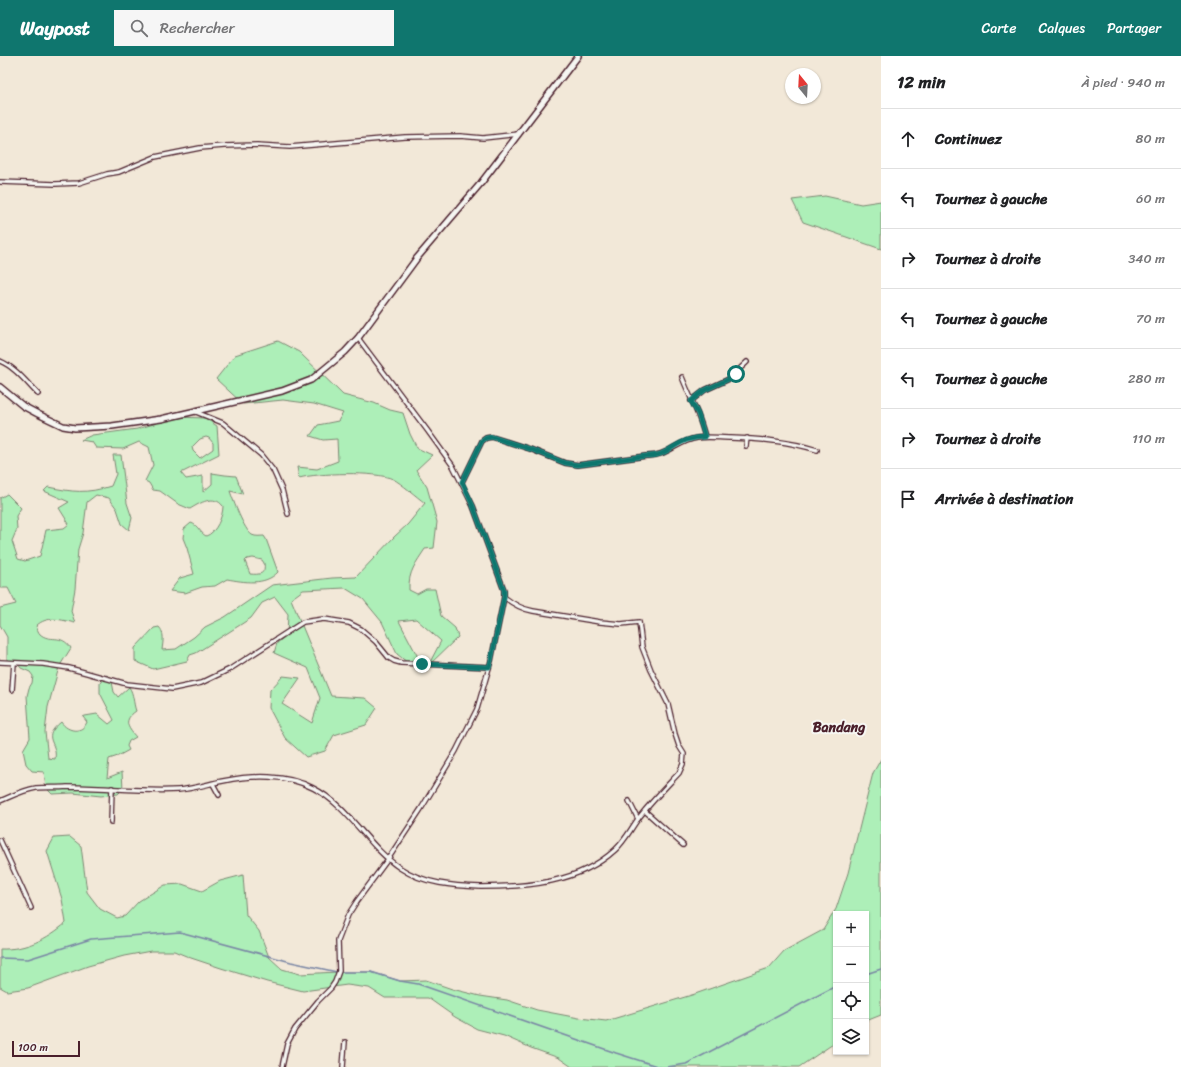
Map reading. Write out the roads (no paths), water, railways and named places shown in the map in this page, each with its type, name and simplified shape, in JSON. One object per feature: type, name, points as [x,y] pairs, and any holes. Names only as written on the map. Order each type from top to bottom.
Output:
[{"type":"main road","points":[[0,387],[23,406],[63,426],[75,428],[112,426],[154,420],[282,391],[311,380],[345,352],[358,338],[417,258],[482,183],[578,56]]},
{"type":"street","points":[[0,182],[56,184],[79,183],[100,176],[123,171],[155,157],[200,148],[257,145],[290,147],[405,137],[460,136],[483,138],[519,134]]},
{"type":"street","points":[[282,1067],[287,1044],[295,1029],[335,982],[339,971],[338,941],[348,915],[421,809],[456,751],[477,709],[496,640],[504,597],[504,590],[486,539],[462,482],[443,452],[358,338]]},
{"type":"street","points":[[0,361],[5,363],[25,380],[38,394]]},
{"type":"street","points":[[691,401],[705,390],[729,379],[748,362]]},
{"type":"street","points":[[682,377],[691,401],[698,414],[705,437]]},
{"type":"street","points":[[195,411],[223,423],[261,455],[273,470],[282,490],[288,514]]},
{"type":"street","points":[[462,482],[482,441],[486,438],[492,437],[530,449],[565,463],[578,465],[655,456],[666,453],[686,440],[705,437],[767,440],[804,446],[817,450]]},
{"type":"street","points":[[746,446],[747,438]]},
{"type":"street","points":[[0,801],[23,791],[38,788],[179,790],[248,778],[276,778],[294,780],[313,788],[330,798],[388,859],[402,870],[423,878],[462,887],[504,887],[532,885],[587,869],[600,862],[616,850],[638,819],[678,773],[683,764],[684,754],[679,746],[675,734],[668,704],[651,670],[642,647],[639,622],[621,624],[600,622],[524,610],[513,605],[504,597]]},
{"type":"street","points":[[0,662],[43,664],[69,668],[127,684],[172,689],[201,683],[230,669],[303,622],[324,619],[350,623],[361,629],[376,642],[389,658],[394,661],[401,663],[489,667]]},
{"type":"street","points":[[12,690],[14,663]]},
{"type":"street","points":[[213,784],[219,795]]},
{"type":"street","points":[[111,822],[112,788]]},
{"type":"street","points":[[629,801],[638,819]]},
{"type":"street","points":[[645,812],[683,846]]},
{"type":"street","points":[[0,840],[31,908]]},
{"type":"street","points":[[343,1067],[345,1042]]},
{"type":"waterway","points":[[0,958],[28,959],[91,939],[180,932],[291,962],[337,972],[371,972],[400,981],[418,984],[660,1067]]},
{"type":"waterway","points":[[869,973],[881,969]]},
{"type":"waterway","points":[[667,1067],[686,1064],[833,988]]},
{"type":"district","name":"Bandang","points":[[839,727]]}]
